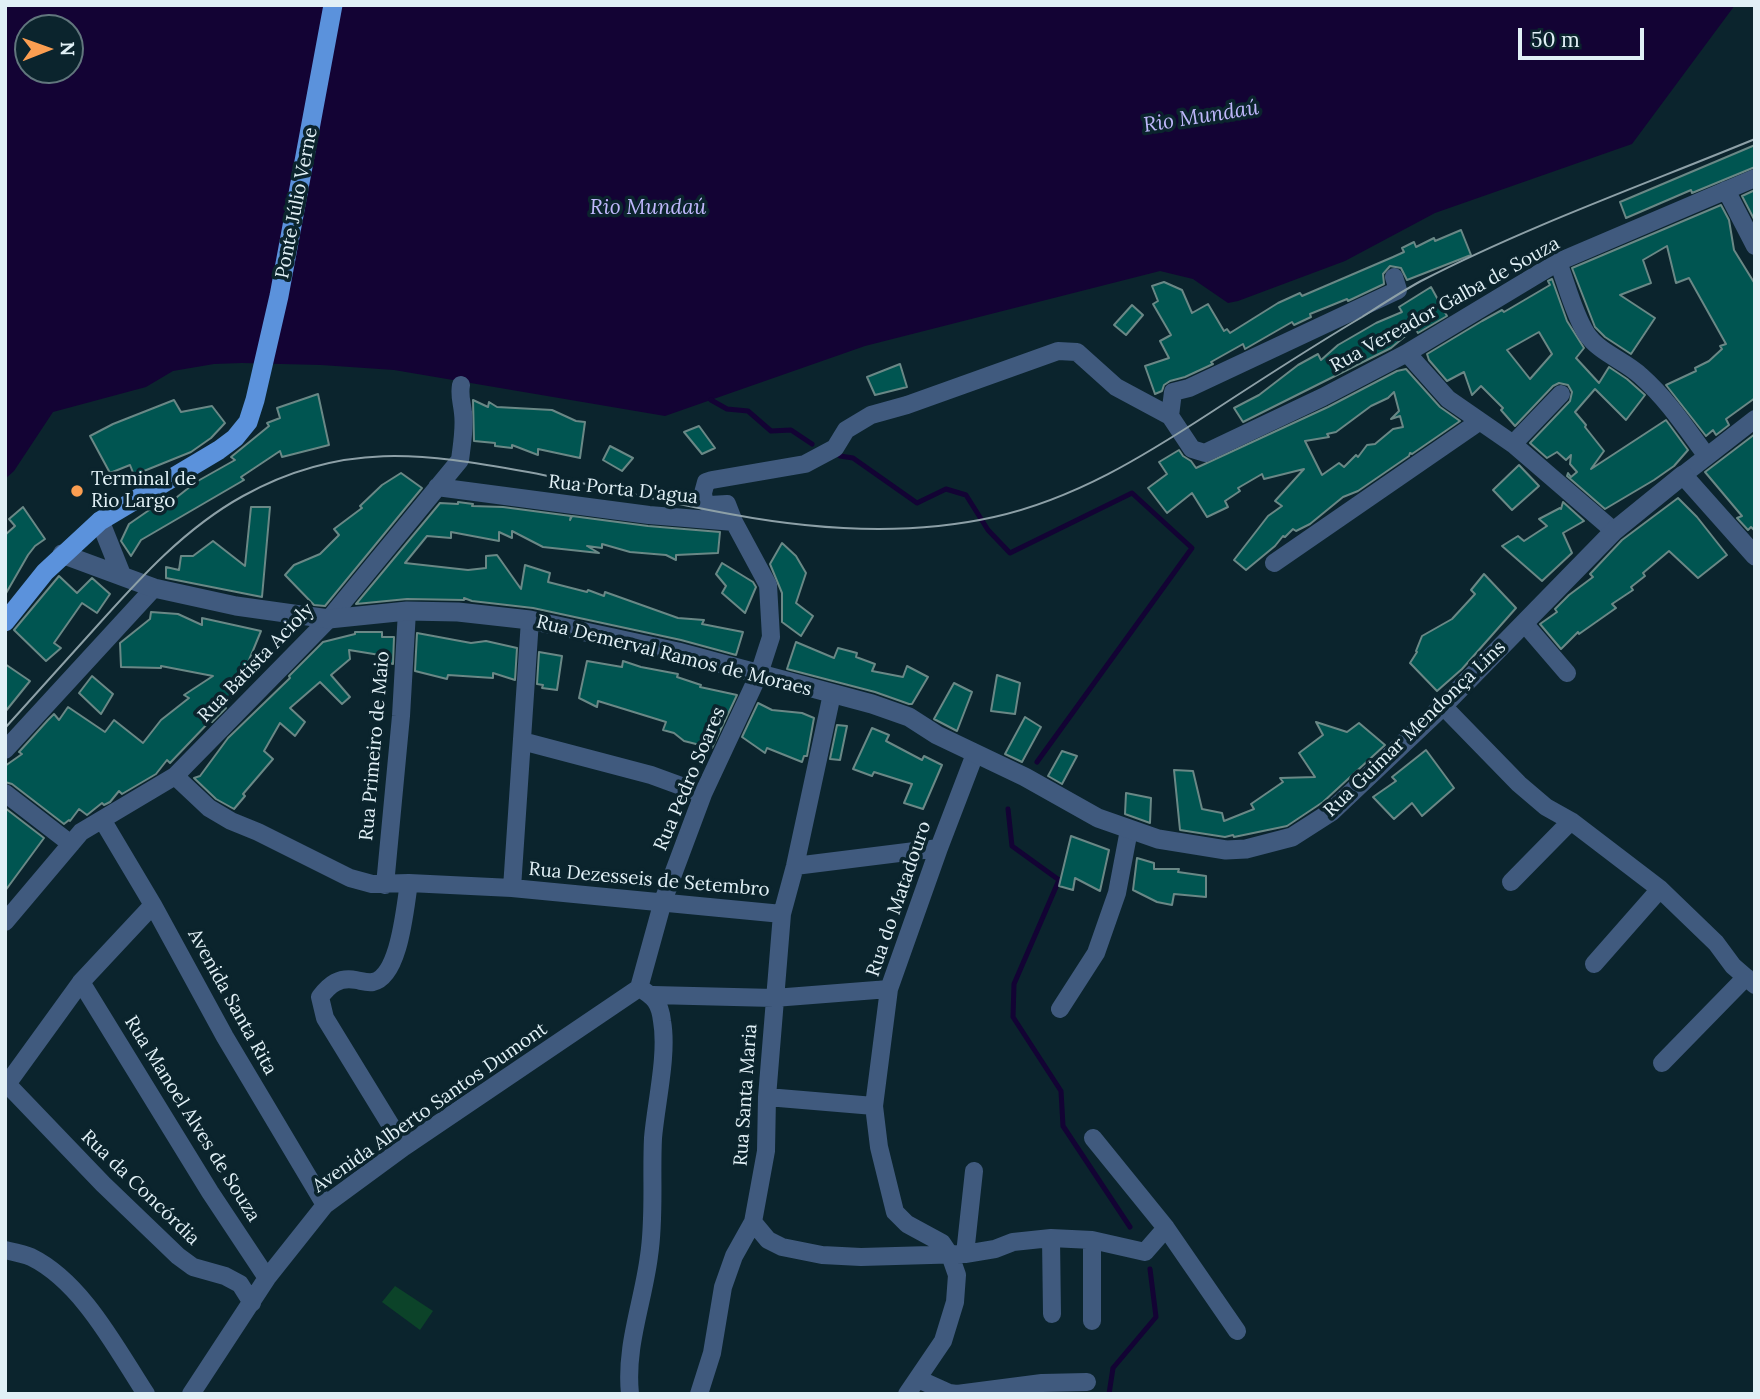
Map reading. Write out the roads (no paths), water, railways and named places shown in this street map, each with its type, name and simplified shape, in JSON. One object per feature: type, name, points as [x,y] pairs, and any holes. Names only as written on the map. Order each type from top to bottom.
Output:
[{"type":"main road","name":"Ponte Júlio Verne","points":[[5,622],[62,554],[100,522],[235,438],[248,422],[279,296],[333,5]]},
{"type":"street","name":"Rua Vereador Galba de Souza","points":[[1170,416],[1192,449],[1205,453],[1323,397],[1407,353],[1558,262],[1755,178]]},
{"type":"street","points":[[1726,190],[1755,246]]},
{"type":"street","points":[[1558,262],[1587,334],[1595,343],[1639,373],[1676,414],[1706,456]]},
{"type":"street","points":[[734,522],[727,504],[710,505],[704,501],[706,482],[806,464],[835,448],[846,430],[871,415],[907,405],[1059,351],[1077,352],[1116,387],[1170,416],[1173,392],[1189,388],[1398,290],[1394,277]]},
{"type":"street","points":[[1407,353],[1448,399],[1513,444],[1614,531]]},
{"type":"street","name":"Rua Batista Acioly","points":[[5,922],[81,832],[175,776],[329,619],[460,460],[463,438],[463,414],[459,397],[461,385]]},
{"type":"street","points":[[1513,444],[1561,394]]},
{"type":"street","name":"Rua Guimar Mendonça Lins","points":[[975,754],[1025,777],[1098,818],[1158,839],[1226,850],[1246,849],[1292,838],[1331,812],[1443,706],[1614,531],[1755,419]]},
{"type":"street","points":[[1274,563],[1480,421]]},
{"type":"street","points":[[1683,475],[1755,556]]},
{"type":"street","name":"Rua Porta D'agua","points":[[437,486],[649,515],[734,522]]},
{"type":"street","points":[[100,522],[122,576]]},
{"type":"street","name":"Rua Pedro Soares","points":[[663,901],[703,794],[759,674],[771,637],[768,585],[734,522]]},
{"type":"street","name":"Rua Demerval Ramos de Moraes","points":[[62,554],[154,588],[204,601],[329,619],[407,611],[458,612],[530,620],[678,652],[872,704],[909,717],[975,754]]},
{"type":"street","points":[[5,750],[154,588]]},
{"type":"street","name":"Rua Primeiro de Maio","points":[[385,885],[401,716],[407,611]]},
{"type":"street","name":"Rua Dezesseis de Setembro","points":[[512,888],[530,620]]},
{"type":"street","points":[[1524,623],[1567,673]]},
{"type":"street","name":"Rua Santa Maria","points":[[699,1394],[712,1353],[723,1287],[734,1256],[753,1222],[766,1151],[767,1097],[782,914],[796,866],[832,694]]},
{"type":"street","points":[[1443,706],[1519,784],[1546,807],[1571,821],[1660,889],[1716,943],[1733,966],[1751,981],[1662,1063]]},
{"type":"street","points":[[522,741],[651,775],[703,794]]},
{"type":"street","name":"Rua do Matadouro","points":[[958,1254],[907,1224],[895,1212],[879,1147],[874,1106],[889,989],[975,754]]},
{"type":"street","name":"Rua Dezesseis de Setembro","points":[[175,776],[209,808],[231,821],[361,881],[385,885],[409,883],[512,888],[782,914]]},
{"type":"street","points":[[5,793],[71,844]]},
{"type":"street","name":"Avenida Santa Rita","points":[[103,821],[153,905],[225,1037],[325,1205]]},
{"type":"street","points":[[1511,882],[1571,821]]},
{"type":"street","points":[[1060,1009],[1096,953],[1117,893],[1129,830]]},
{"type":"street","points":[[796,866],[939,848]]},
{"type":"street","points":[[404,1147],[325,1018],[320,997],[329,985],[345,978],[376,981],[385,973],[394,959],[409,883]]},
{"type":"street","points":[[1594,964],[1660,889]]},
{"type":"street","points":[[646,992],[663,901]]},
{"type":"street","points":[[6,1086],[81,982],[153,905]]},
{"type":"street","name":"Rua Manoel Alves de Souza","points":[[81,982],[210,1192],[267,1278]]},
{"type":"street","points":[[646,992],[774,998],[889,989]]},
{"type":"street","points":[[630,1394],[628,1364],[652,1235],[653,1141],[664,1040],[658,1004],[646,992]]},
{"type":"street","name":"Avenida Alberto Santos Dumont","points":[[191,1394],[267,1278],[325,1205],[404,1147],[646,992]]},
{"type":"street","name":"Rua da Concórdia","points":[[6,1086],[178,1256],[193,1267],[225,1276],[240,1284],[252,1304]]},
{"type":"street","points":[[767,1097],[874,1106]]},
{"type":"street","points":[[1093,1138],[1166,1228],[1237,1331]]},
{"type":"street","points":[[907,1394],[943,1341],[956,1302],[958,1254],[974,1171]]},
{"type":"street","points":[[753,1222],[768,1240],[782,1247],[806,1253],[861,1257],[958,1254],[995,1249],[1022,1240],[1051,1238],[1092,1240],[1145,1252],[1166,1228]]},
{"type":"street","points":[[1051,1238],[1052,1314]]},
{"type":"street","points":[[1092,1240],[1092,1321]]},
{"type":"street","points":[[5,1250],[31,1257],[55,1273],[82,1300],[146,1394]]},
{"type":"street","points":[[918,1379],[957,1394],[1042,1383],[1087,1382]]},
{"type":"water","name":"Rio Mundaú","points":[[5,5],[1735,5],[1632,144],[1435,213],[1345,261],[1238,301],[1228,303],[1193,279],[1160,271],[865,346],[665,416],[394,370],[321,365],[214,364],[173,371],[146,387],[53,412],[14,471],[5,479]]},
{"type":"waterway","points":[[711,400],[727,409],[748,411],[771,431],[791,430],[812,444]]},
{"type":"waterway","points":[[840,456],[853,458],[917,503],[946,489],[966,495],[988,530],[1010,553],[1132,493],[1192,548],[1037,762]]},
{"type":"waterway","points":[[1008,809],[1012,846],[1059,880],[1014,984],[1013,1017],[1061,1091],[1063,1126],[1130,1227]]},
{"type":"waterway","points":[[1109,1394],[1113,1368],[1156,1317],[1150,1269]]},
{"type":"tram line","points":[[5,728],[164,555],[222,509],[279,478],[315,466],[349,459],[418,457],[490,465],[730,514],[795,524],[896,529],[994,517],[1053,499],[1135,460],[1305,351],[1421,281],[1461,261],[1544,224],[1755,139]]},
{"type":"place","name":"Terminal de Rio Largo","points":[[77,491]]}]
